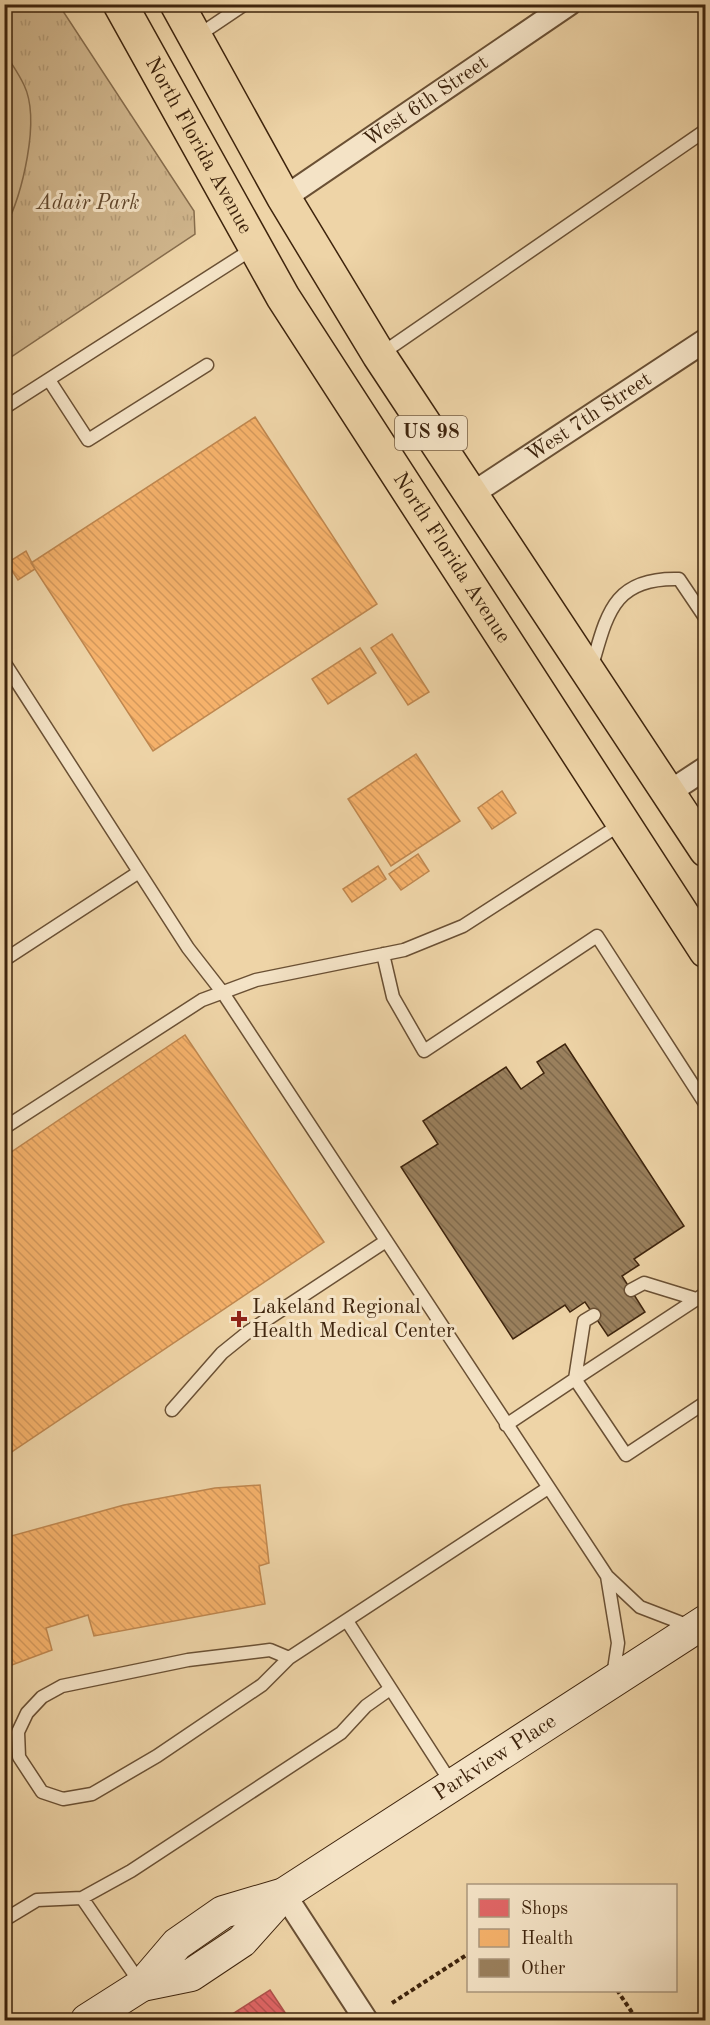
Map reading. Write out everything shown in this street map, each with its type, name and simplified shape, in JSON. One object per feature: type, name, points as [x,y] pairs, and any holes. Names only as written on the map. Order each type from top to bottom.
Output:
[{"type":"main road","name":"North Florida Avenue","points":[[120,4],[254,248],[327,367],[705,951]]},
{"type":"main road","name":"US 98","points":[[177,4],[284,198],[379,355],[705,850]]},
{"type":"street","name":"West 6th Street","points":[[284,198],[569,4]]},
{"type":"street","name":"West 7th Street","points":[[472,494],[705,340]]},
{"type":"street","points":[[668,793],[705,768]]},
{"type":"street","name":"Parkview Place","points":[[87,2020],[142,1985],[191,1975],[242,1941],[284,1894],[700,1624]]},
{"type":"street","points":[[284,1894],[366,2020]]},
{"type":"lane","points":[[195,38],[245,4]]},
{"type":"lane","points":[[379,355],[705,130]]},
{"type":"lane","points":[[4,408],[254,248]]},
{"type":"lane","points":[[49,380],[88,440],[207,365]]},
{"type":"lane","points":[[590,673],[613,605],[628,591],[646,582],[655,578],[679,579],[705,619]]},
{"type":"lane","points":[[4,662],[188,948],[223,993],[607,1576],[640,1607],[700,1624]]},
{"type":"lane","points":[[4,1128],[202,1000],[256,980],[404,950],[463,926],[621,824]]},
{"type":"lane","points":[[4,960],[139,872]]},
{"type":"lane","points":[[384,954],[393,997],[424,1051],[597,936],[705,1105]]},
{"type":"lane","points":[[172,1410],[222,1353],[248,1332],[386,1241]]},
{"type":"lane","points":[[632,1290],[644,1282],[701,1296]]},
{"type":"lane","points":[[506,1425],[701,1296]]},
{"type":"lane","points":[[594,1315],[584,1322],[576,1379],[626,1455],[705,1402]]},
{"type":"lane","points":[[289,1658],[270,1650],[188,1660],[62,1686],[42,1697],[27,1713],[18,1732],[20,1757],[42,1792],[63,1799],[92,1794],[157,1756],[262,1685],[289,1658],[548,1488]]},
{"type":"lane","points":[[607,1576],[618,1643],[613,1681]]},
{"type":"lane","points":[[347,1621],[453,1786]]},
{"type":"lane","points":[[4,1920],[37,1900],[82,1898],[131,1871],[341,1733],[366,1706],[390,1689]]},
{"type":"lane","points":[[82,1898],[142,1985]]},
{"type":"path","points":[[392,2002],[467,1955]]},
{"type":"path","points":[[618,1992],[637,2020]]},
{"type":"green space","name":"Adair Park","points":[[5,5],[59,5],[194,211],[195,234],[5,361]]},
{"type":"green space","points":[[5,53],[24,85],[31,117],[23,177],[18,197],[5,228]]},
{"type":"building: Shops","points":[[270,1990],[290,2020],[223,2020]]},
{"type":"building: Health","points":[[255,417],[377,604],[153,751],[31,563]]},
{"type":"building: Health","points":[[26,551],[35,569],[18,580],[7,563]]},
{"type":"building: Health","points":[[392,634],[429,692],[408,705],[371,648]]},
{"type":"building: Health","points":[[360,648],[376,673],[328,704],[312,679]]},
{"type":"building: Health","points":[[416,754],[460,821],[391,866],[348,799]]},
{"type":"building: Health","points":[[502,791],[516,813],[492,829],[478,808]]},
{"type":"building: Health","points":[[418,854],[429,871],[401,890],[389,874]]},
{"type":"building: Health","points":[[378,866],[386,879],[352,902],[343,889]]},
{"type":"building: Health","points":[[185,1035],[324,1242],[4,1457],[4,1157]]},
{"type":"building: Health","points":[[260,1485],[269,1563],[259,1566],[265,1604],[94,1636],[88,1615],[46,1628],[52,1650],[4,1668],[4,1538],[124,1505],[215,1488]]},
{"type":"building: Other","points":[[565,1044],[684,1226],[634,1259],[639,1265],[622,1276],[645,1312],[608,1336],[585,1302],[570,1312],[565,1305],[513,1339],[401,1167],[438,1144],[423,1121],[506,1067],[521,1089],[544,1073],[537,1062]]},
{"type":"place","name":"Lakeland Regional Health Medical Center","points":[[239,1319]]}]
